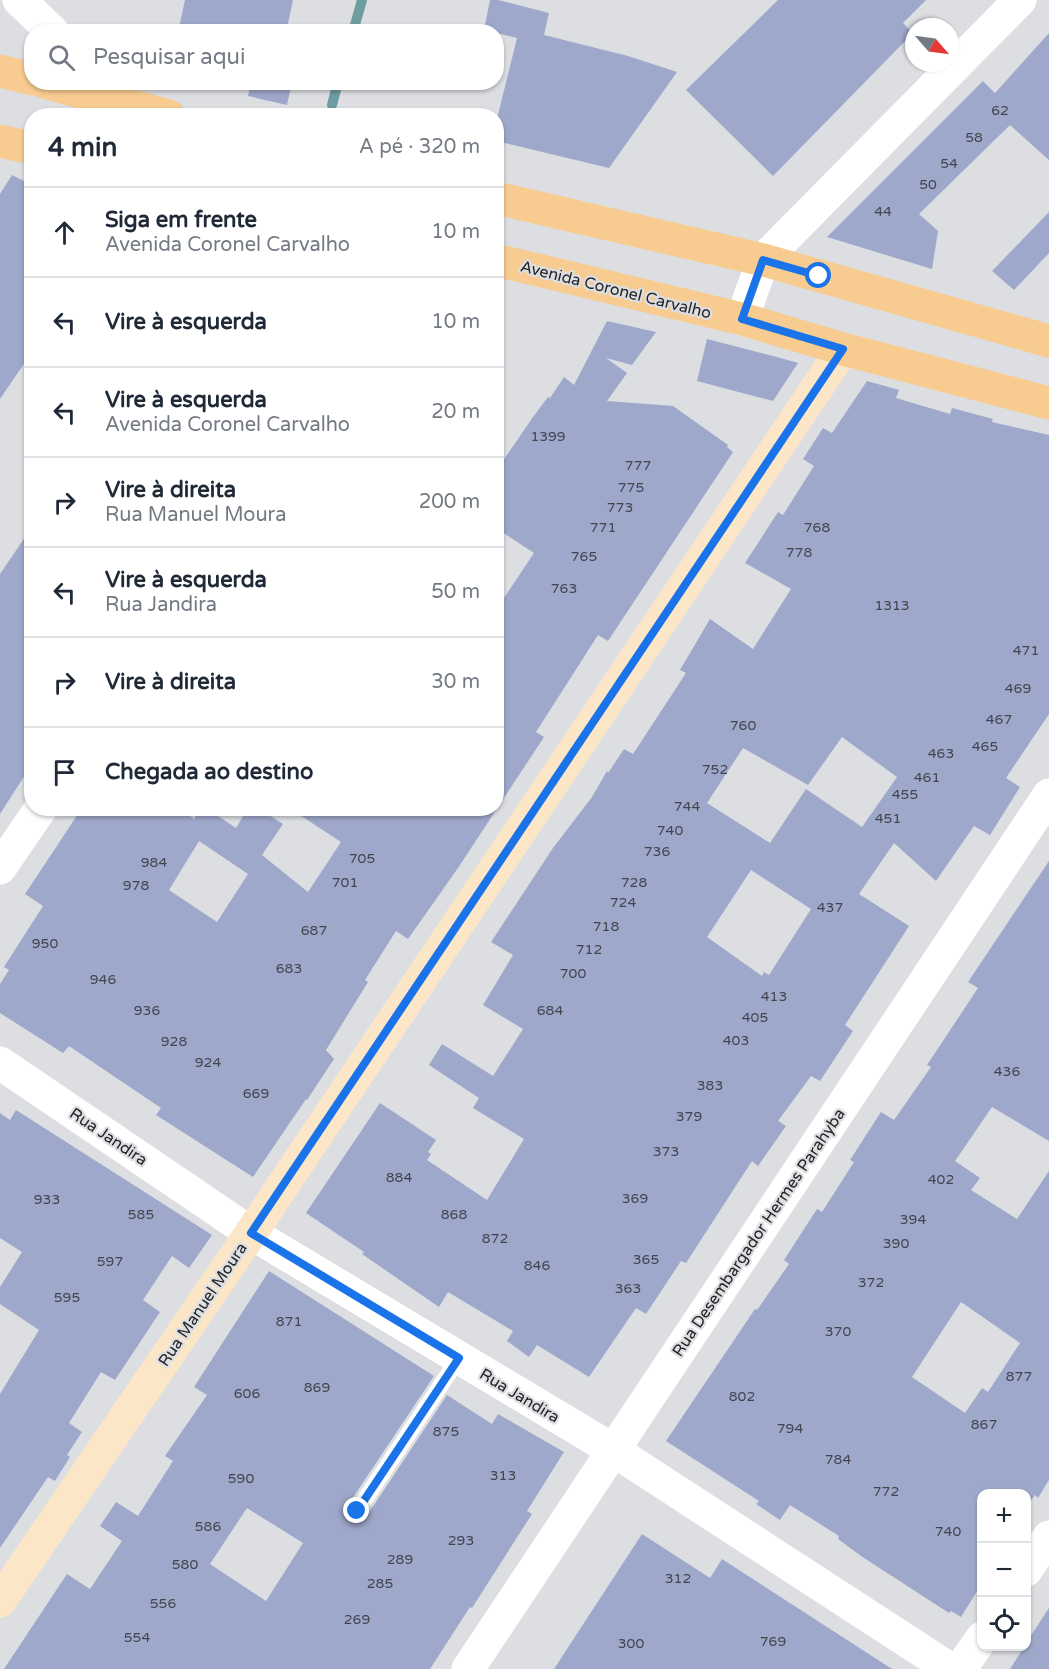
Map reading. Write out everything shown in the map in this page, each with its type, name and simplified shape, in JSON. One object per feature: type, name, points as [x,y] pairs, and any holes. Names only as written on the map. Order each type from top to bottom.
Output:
[{"type":"main road","points":[[0,71],[24,77]]},
{"type":"main road","points":[[75,90],[143,108]]},
{"type":"main road","points":[[0,141],[24,146]]},
{"type":"main road","points":[[504,200],[763,260],[1049,341]]},
{"type":"main road","name":"Avenida Coronel Carvalho","points":[[504,262],[742,319],[843,349],[1049,403]]},
{"type":"street","points":[[19,0],[44,24]]},
{"type":"street","points":[[742,319],[763,260],[1020,0]]},
{"type":"street","points":[[117,90],[133,105]]},
{"type":"street","name":"Rua Manuel Moura","points":[[0,1601],[251,1233],[843,349]]},
{"type":"street","name":"Rua Desembargador Hermes Parahyba","points":[[468,1669],[1049,795]]},
{"type":"street","points":[[0,868],[36,816]]},
{"type":"street","name":"Rua Jandira","points":[[0,1063],[251,1233],[613,1450],[950,1669]]},
{"type":"street","points":[[1031,1563],[1049,1537]]},
{"type":"street","points":[[960,1669],[977,1644]]},
{"type":"lane","points":[[357,1511],[459,1358]]},
{"type":"building","points":[[185,0],[293,0],[288,24],[180,24]]},
{"type":"building","points":[[490,0],[498,0],[549,13],[544,35],[628,56],[677,72],[609,168],[504,143],[504,108],[500,108],[517,38],[504,35],[504,24],[485,24]]},
{"type":"building","points":[[778,0],[926,0],[908,18],[905,18],[903,23],[905,41],[773,176],[686,90]]},
{"type":"building","points":[[1049,33],[1049,160],[1010,125],[919,214],[938,231],[932,269],[827,237],[983,81],[995,93]]},
{"type":"building","points":[[249,90],[290,90],[287,105],[248,96]]},
{"type":"building","points":[[12,175],[24,181],[24,364],[0,399],[0,194]]},
{"type":"building","points":[[1049,212],[1049,253],[1014,290],[992,271]]},
{"type":"building","points":[[607,321],[656,332],[632,365],[606,358],[627,373],[607,401],[673,406],[728,445],[727,447],[733,452],[608,641],[598,635],[536,732],[544,737],[504,798],[504,598],[534,553],[504,533],[504,459],[564,377],[574,385]]},
{"type":"building","points":[[707,339],[798,363],[773,401],[697,381]]},
{"type":"building","points":[[867,381],[899,390],[896,398],[950,414],[952,408],[993,419],[992,422],[1049,435],[1049,714],[1006,778],[1020,787],[990,835],[974,826],[936,881],[894,843],[859,894],[909,926],[845,1025],[853,1031],[820,1081],[811,1076],[778,1121],[786,1126],[758,1166],[752,1161],[686,1263],[681,1261],[646,1314],[636,1308],[589,1377],[537,1345],[529,1357],[507,1341],[513,1331],[448,1292],[439,1307],[306,1213],[380,1103],[436,1140],[428,1152],[431,1154],[427,1160],[487,1200],[524,1139],[473,1108],[479,1098],[429,1065],[442,1044],[493,1076],[523,1029],[483,1005],[513,955],[491,942],[553,848],[592,797],[607,771],[608,773],[624,749],[633,754],[686,673],[680,670],[710,619],[753,649],[791,589],[745,563],[778,512],[783,515],[814,466],[803,459],[823,428],[832,433]],"holes":[[[842,737],[897,777],[862,827],[806,789],[770,843],[707,803],[743,748],[808,785]],[[751,870],[811,909],[769,975],[764,972],[762,976],[707,937]]]},
{"type":"building","points":[[24,539],[24,776],[0,814],[0,574]]},
{"type":"building","points":[[77,816],[190,816],[194,819],[196,816],[218,816],[236,828],[243,816],[270,816],[283,824],[262,855],[308,892],[341,842],[301,816],[492,816],[408,939],[396,931],[365,980],[368,982],[326,1050],[334,1059],[253,1177],[156,1115],[161,1108],[69,1046],[63,1053],[0,1013],[0,984],[9,970],[4,967],[43,906],[25,894]],"holes":[[[199,841],[248,874],[217,922],[169,890]]]},
{"type":"building","points":[[1049,861],[1049,1141],[992,1107],[955,1161],[980,1178],[971,1190],[1017,1219],[1049,1171],[1049,1480],[1038,1498],[1035,1495],[1031,1501],[1031,1489],[977,1489],[977,1591],[961,1617],[951,1611],[949,1613],[861,1556],[838,1539],[839,1536],[790,1505],[780,1520],[756,1504],[759,1501],[666,1441],[755,1309],[757,1310],[789,1264],[784,1260],[817,1209],[822,1212],[854,1162],[850,1160],[881,1112],[894,1120],[931,1067],[927,1065],[978,988],[968,982]],"holes":[[[961,1302],[1020,1343],[988,1392],[982,1388],[965,1413],[912,1377]]]},
{"type":"building","points":[[16,1110],[212,1235],[189,1268],[172,1256],[143,1300],[160,1312],[115,1380],[101,1372],[69,1423],[82,1432],[67,1455],[70,1457],[55,1481],[48,1477],[0,1548],[0,1394],[39,1330],[0,1304],[0,1287],[22,1252],[0,1238],[0,1113],[10,1120]]},
{"type":"building","points":[[269,1271],[434,1376],[348,1505],[347,1515],[352,1520],[361,1521],[366,1517],[447,1395],[492,1424],[498,1414],[564,1452],[527,1511],[532,1514],[430,1669],[4,1669],[67,1574],[90,1589],[122,1541],[100,1526],[116,1502],[138,1516],[173,1461],[165,1456],[207,1395],[194,1387]],"holes":[[[247,1508],[303,1543],[266,1601],[210,1564]]]},
{"type":"building","points":[[642,1534],[710,1578],[722,1559],[892,1669],[554,1669]]},
{"type":"building","points":[[1049,1608],[1049,1669],[1010,1669],[1021,1651],[1031,1651],[1031,1635]]},
{"type":"waterway","points":[[355,24],[362,0]]},
{"type":"waterway","points":[[332,105],[336,90]]},
{"type":"route","points":[[357,1511],[459,1358],[251,1233],[843,349],[742,319],[763,260],[819,276]]}]
